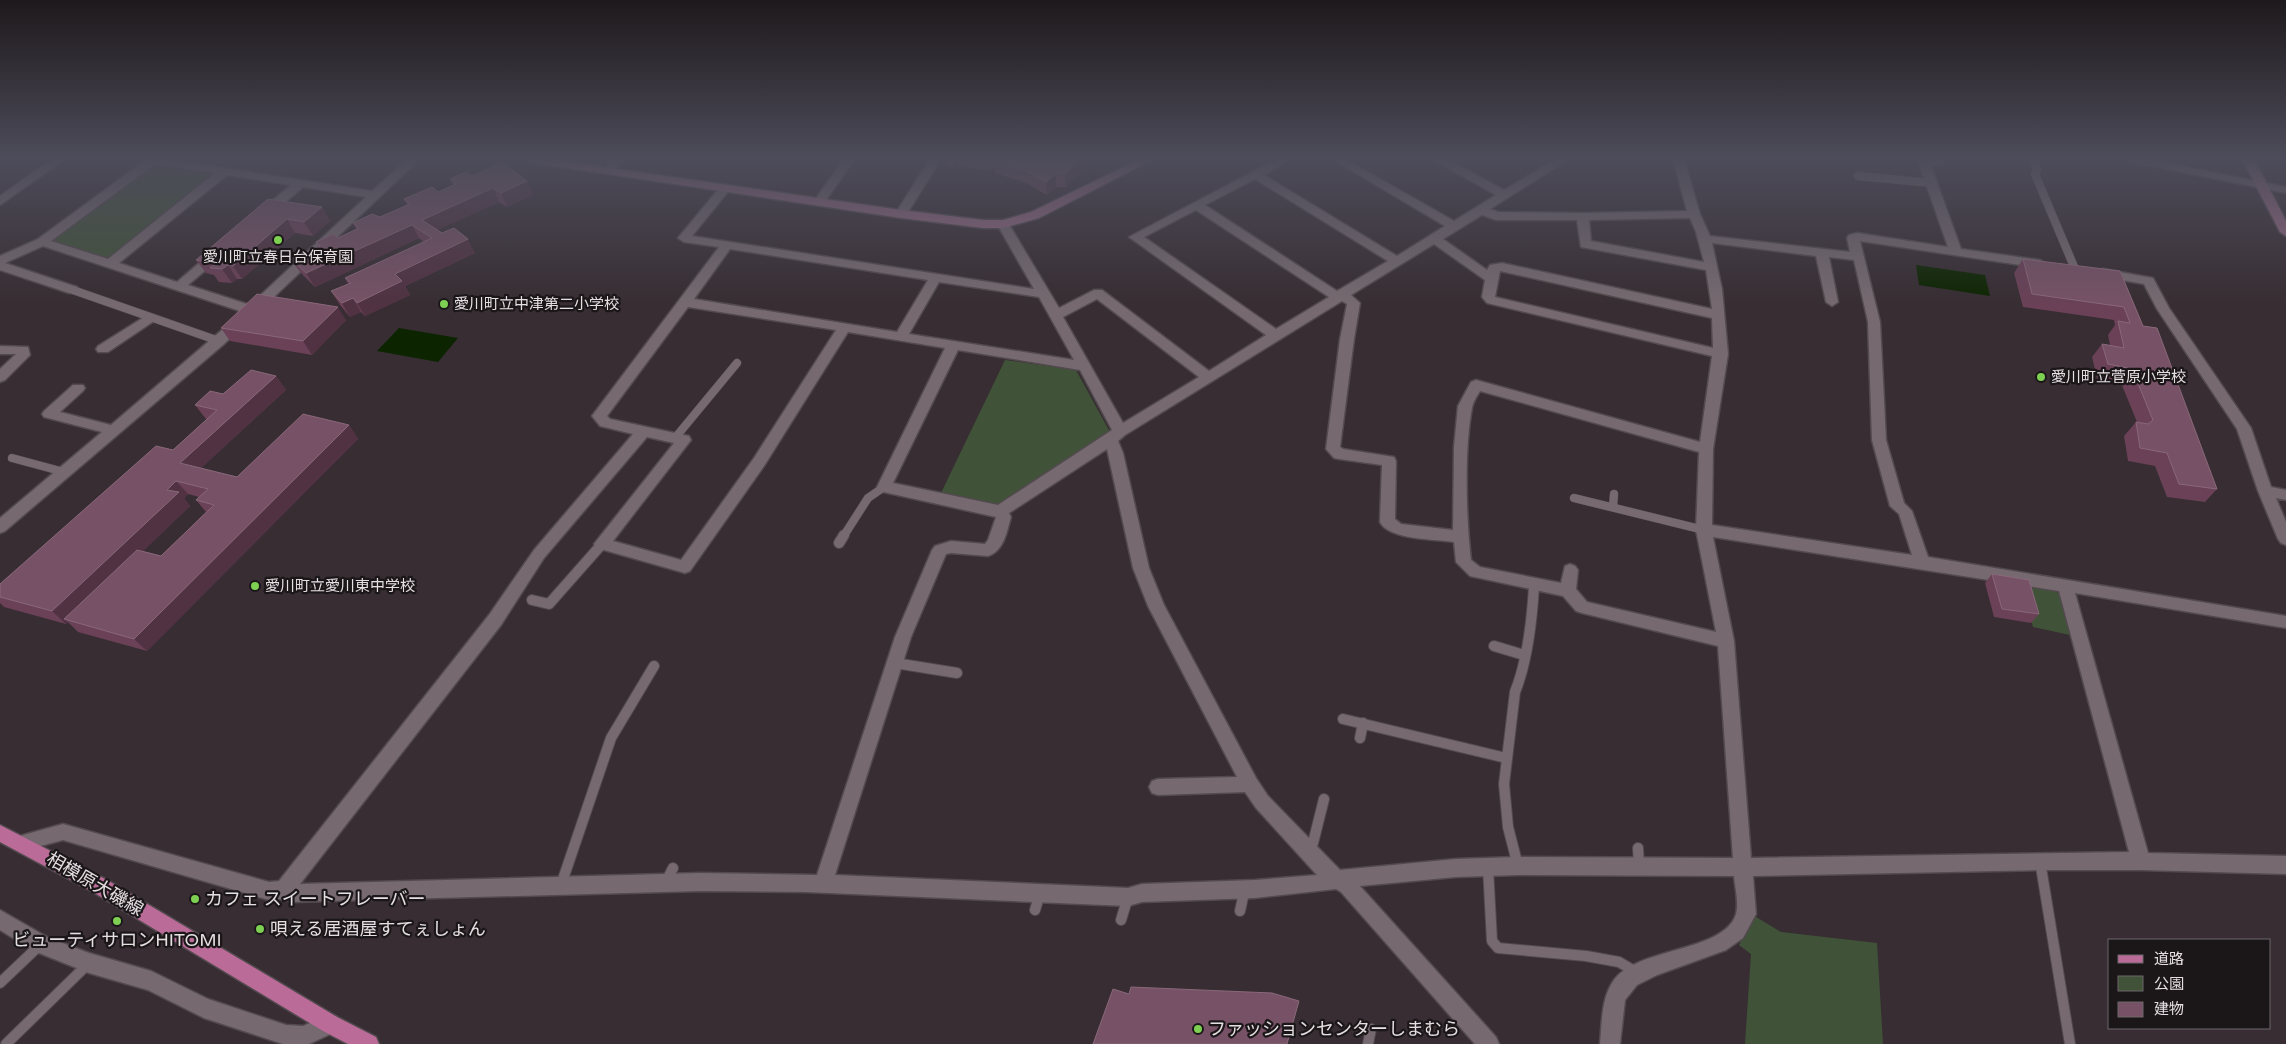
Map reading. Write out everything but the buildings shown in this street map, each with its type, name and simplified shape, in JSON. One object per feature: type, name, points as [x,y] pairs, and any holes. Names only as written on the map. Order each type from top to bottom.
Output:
[{"type":"main road","name":"相模原大磯線","points":[[0,833],[100,886],[362,1042]]},
{"type":"street","points":[[0,261],[42,242],[88,208]]},
{"type":"street","points":[[110,264],[180,208]]},
{"type":"street","points":[[254,222],[271,208]]},
{"type":"street","points":[[0,527],[220,341],[361,208]]},
{"type":"street","points":[[709,208],[684,238],[1043,294]]},
{"type":"street","points":[[862,208],[964,223],[1003,224],[1035,215],[1050,208]]},
{"type":"street","points":[[901,214],[905,208]]},
{"type":"street","points":[[1191,208],[1135,237],[1274,335]]},
{"type":"street","points":[[1200,208],[1339,296],[1354,303],[1347,339],[1344,405],[1333,449],[1339,454],[1389,461],[1387,522],[1398,529],[1461,537]]},
{"type":"street","points":[[1311,208],[1397,260]]},
{"type":"street","points":[[1421,208],[1453,226]]},
{"type":"street","points":[[953,346],[884,488],[1000,511],[1274,335],[1484,208]]},
{"type":"street","points":[[1610,1044],[1614,1009],[1620,988],[1636,972],[1712,948],[1734,935],[1746,914],[1744,866],[1726,641],[1704,530],[1706,449],[1719,382],[1720,326],[1714,273],[1705,239],[1692,208]]},
{"type":"street","points":[[1941,208],[1956,252]]},
{"type":"street","points":[[2273,208],[2286,232]]},
{"type":"street","points":[[1481,210],[1496,216],[1583,218],[1694,214]]},
{"type":"street","points":[[1583,218],[1585,244],[1711,266]]},
{"type":"street","points":[[1003,224],[1084,366],[1115,436],[1116,452],[1141,568],[1156,606],[1250,784],[1262,802],[1328,873],[1340,879],[1354,893],[1489,1044]]},
{"type":"street","points":[[1922,562],[1905,511],[1897,506],[1880,440],[1874,322],[1859,257],[1856,254],[1853,238],[1857,237],[2149,281],[2163,309],[2244,428],[2265,491],[2286,539]]},
{"type":"street","points":[[1434,238],[1491,278]]},
{"type":"street","points":[[1705,239],[1859,257]]},
{"type":"street","points":[[42,242],[251,310]]},
{"type":"street","points":[[726,246],[599,416],[605,423],[684,440],[602,544],[685,568],[759,462],[844,328]]},
{"type":"street","points":[[178,286],[224,248]]},
{"type":"street","points":[[1822,253],[1832,302]]},
{"type":"street","points":[[0,266],[73,290]]},
{"type":"street","points":[[1718,315],[1502,267],[1494,268],[1488,297],[1491,300],[1586,316],[1721,354]]},
{"type":"street","points":[[902,337],[935,278]]},
{"type":"street","points":[[1056,314],[1098,293],[1208,377]]},
{"type":"street","points":[[685,302],[1084,366]]},
{"type":"street","points":[[103,349],[149,318]]},
{"type":"street","points":[[0,350],[23,350],[23,355],[0,377]]},
{"type":"street","points":[[1706,449],[1475,380],[1465,406],[1468,441],[1461,537],[1464,562],[1475,572],[1568,592],[1582,607],[1726,641]]},
{"type":"street","points":[[66,393],[49,414],[113,430]]},
{"type":"street","points":[[284,890],[495,620],[538,554],[643,432]]},
{"type":"street","points":[[2265,491],[2286,495]]},
{"type":"street","points":[[823,885],[903,638],[940,550],[951,546],[988,550],[995,543],[1004,517],[1000,511]]},
{"type":"street","points":[[1704,530],[1922,562],[2286,622]]},
{"type":"street","points":[[1568,592],[1570,570]]},
{"type":"street","points":[[2065,585],[2141,861]]},
{"type":"street","points":[[1158,787],[1250,784]]},
{"type":"street","points":[[22,843],[63,832],[269,891],[284,890],[292,893],[561,885],[604,886],[669,876],[720,882],[806,882],[874,893],[1038,902],[1128,897],[1142,893],[1321,883],[1340,879],[1456,868],[1518,866],[1744,866],[2141,861],[2285,870]]},
{"type":"street","points":[[0,919],[41,944],[89,963],[151,981],[204,1008],[286,1035],[304,1036],[330,1024]]},
{"type":"lane","points":[[2053,208],[2085,270]]},
{"type":"lane","points":[[73,290],[149,318],[220,341]]},
{"type":"lane","points":[[674,438],[737,363]]},
{"type":"lane","points":[[728,374],[738,376]]},
{"type":"lane","points":[[12,458],[64,472]]},
{"type":"lane","points":[[839,543],[868,498],[884,488]]},
{"type":"lane","points":[[1612,507],[1614,494]]},
{"type":"lane","points":[[1574,498],[1704,530]]},
{"type":"lane","points":[[532,600],[549,604],[602,544]]},
{"type":"lane","points":[[1518,866],[1508,826],[1504,784],[1515,692],[1520,680],[1532,614],[1534,586]]},
{"type":"lane","points":[[1494,646],[1524,655]]},
{"type":"lane","points":[[895,663],[957,673]]},
{"type":"lane","points":[[561,885],[611,738],[654,666]]},
{"type":"lane","points":[[1343,719],[1506,758]]},
{"type":"lane","points":[[1360,738],[1364,723]]},
{"type":"lane","points":[[1307,849],[1313,843],[1324,798]]},
{"type":"lane","points":[[1638,848],[1639,866]]},
{"type":"lane","points":[[2040,861],[2070,1044]]},
{"type":"lane","points":[[1488,868],[1492,941],[1498,948],[1586,956],[1619,962],[1636,972]]},
{"type":"lane","points":[[1240,911],[1245,888]]},
{"type":"lane","points":[[1121,920],[1128,897]]},
{"type":"lane","points":[[0,983],[41,944]]},
{"type":"lane","points":[[6,1044],[89,963]]},
{"type":"lane","points":[[1368,1044],[1371,1029]]},
{"type":"green space","points":[[93,208],[172,208],[107,258],[49,240]]},
{"type":"green space","points":[[1005,360],[1076,370],[1111,434],[999,504],[941,493]]},
{"type":"green space","points":[[2020,582],[2050,587],[2061,595],[2070,635],[2033,627]]},
{"type":"green space","points":[[1753,915],[1781,932],[1877,943],[1883,1044],[1745,1044],[1751,954],[1739,945]]},
{"type":"shaded area","points":[[1916,265],[1985,275],[1990,296],[1919,285]]},
{"type":"shaded area","points":[[399,328],[458,338],[438,362],[377,351]]},
{"type":"place","name":"愛川町立春日台保育園","points":[[278,240]]},
{"type":"place","name":"愛川町立中津第二小学校","points":[[444,304]]},
{"type":"place","name":"愛川町立菅原小学校","points":[[2041,377]]},
{"type":"place","name":"愛川町立愛川東中学校","points":[[255,586]]},
{"type":"place","name":"カフェ スイートフレーバー","points":[[195,899]]},
{"type":"place","name":"ビューティサロンHITOMI","points":[[117,921]]},
{"type":"place","name":"唄える居酒屋すてぇしょん","points":[[260,929]]},
{"type":"place","name":"ファッションセンターしまむら","points":[[1198,1029]]}]
